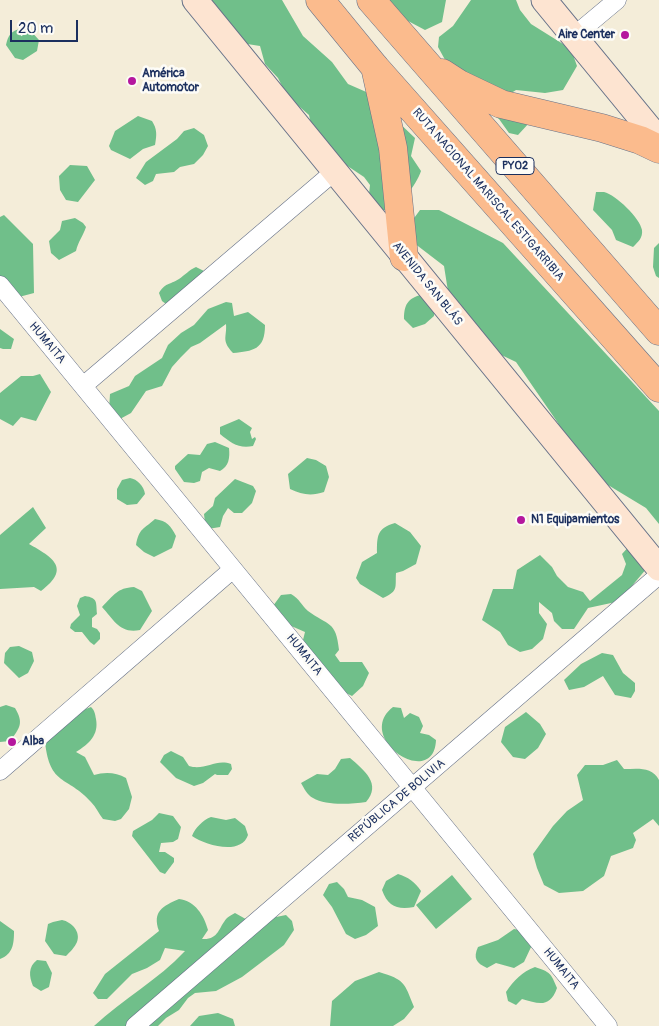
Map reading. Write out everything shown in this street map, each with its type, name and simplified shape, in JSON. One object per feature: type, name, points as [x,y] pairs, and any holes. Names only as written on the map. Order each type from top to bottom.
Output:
[{"type":"highway","name":"RUTA NACIONAL MARISCAL ESTIGARRIBIA","points":[[320,0],[374,66],[659,388]]},
{"type":"highway","name":"PY02","points":[[372,0],[659,331]]},
{"type":"highway","points":[[423,61],[459,84],[501,104],[602,128],[640,140],[659,149]]},
{"type":"highway","points":[[374,66],[393,148],[404,257]]},
{"type":"street","name":"AVENIDA SAN BLÁS","points":[[195,0],[659,568]]},
{"type":"street","points":[[544,0],[659,140]]},
{"type":"street","points":[[574,36],[617,0]]},
{"type":"street","points":[[83,386],[335,171]]},
{"type":"street","name":"HUMAITA","points":[[0,285],[608,1026]]},
{"type":"street","points":[[0,770],[233,569]]},
{"type":"street","name":"REPÚBLICA DE BOLIVIA","points":[[135,1026],[659,575]]},
{"type":"green space","points":[[196,0],[282,0],[303,36],[332,62],[348,84],[380,98],[396,120],[415,138],[411,156],[421,171],[415,184],[404,198],[392,208],[385,210],[377,210],[370,205],[368,203],[370,185],[364,177],[340,161],[311,124],[309,115],[287,96],[278,78],[265,64],[260,46],[241,43]]},
{"type":"green space","points":[[388,0],[446,0],[442,22],[425,30],[393,13]]},
{"type":"green space","points":[[471,0],[516,0],[520,10],[531,24],[571,49],[577,66],[563,90],[545,93],[516,90],[508,95],[530,122],[518,135],[509,133],[499,119],[466,98],[438,47],[439,37],[453,26]]},
{"type":"green space","points":[[21,29],[29,29],[39,40],[37,51],[23,60],[15,58],[6,45],[10,34]]},
{"type":"green space","points":[[138,116],[152,121],[156,132],[155,145],[143,149],[130,159],[111,150],[109,146],[115,131]]},
{"type":"green space","points":[[194,128],[204,135],[208,146],[203,155],[194,164],[180,167],[174,172],[156,174],[153,181],[145,185],[136,178],[146,162],[177,139],[184,131]]},
{"type":"green space","points":[[70,165],[87,166],[95,180],[78,202],[66,200],[60,190],[59,176]]},
{"type":"green space","points":[[596,192],[609,194],[627,208],[637,219],[642,235],[633,247],[616,240],[612,230],[593,210]]},
{"type":"green space","points":[[420,210],[439,210],[503,243],[659,411],[659,524],[646,508],[565,459],[558,423],[516,362],[466,338],[453,323],[444,266],[414,243],[409,225]]},
{"type":"green space","points":[[4,215],[33,244],[34,293],[15,298],[0,278],[0,217]]},
{"type":"green space","points":[[75,218],[83,223],[86,227],[85,230],[76,251],[59,260],[51,253],[49,241],[60,230],[62,221]]},
{"type":"green space","points":[[659,243],[659,278],[656,276],[653,267],[654,248]]},
{"type":"green space","points":[[196,267],[210,274],[170,307],[162,301],[159,293],[163,287]]},
{"type":"green space","points":[[425,294],[435,307],[434,316],[425,324],[413,328],[404,319],[406,305],[411,299]]},
{"type":"green space","points":[[226,302],[232,303],[234,316],[248,312],[265,325],[263,340],[256,348],[233,353],[225,339],[226,324],[200,343],[191,347],[172,367],[162,386],[146,391],[131,413],[120,419],[109,410],[110,394],[129,386],[135,376],[162,358],[168,345],[181,333],[194,325],[208,309]]},
{"type":"green space","points":[[0,329],[14,339],[11,349],[0,348]]},
{"type":"green space","points":[[40,374],[51,392],[36,421],[21,417],[13,426],[0,419],[0,393],[21,376]]},
{"type":"green space","points":[[239,419],[252,428],[250,432],[252,439],[255,437],[256,439],[253,446],[243,447],[220,434],[220,427]]},
{"type":"green space","points":[[215,442],[229,448],[229,458],[225,467],[220,471],[209,468],[202,472],[200,481],[194,483],[184,482],[175,466],[188,454],[200,455],[207,444]]},
{"type":"green space","points":[[307,458],[316,460],[326,466],[329,477],[324,492],[307,494],[290,489],[288,474]]},
{"type":"green space","points":[[130,478],[140,483],[145,494],[137,504],[127,505],[117,499],[117,489],[122,480]]},
{"type":"green space","points":[[235,479],[253,486],[256,491],[252,503],[242,513],[234,513],[228,508],[223,516],[220,527],[208,529],[204,514],[213,506],[215,498]]},
{"type":"green space","points":[[33,507],[46,528],[29,544],[51,559],[57,569],[55,576],[41,591],[34,587],[0,589],[0,535]]},
{"type":"green space","points":[[155,519],[168,524],[176,536],[172,548],[154,557],[136,545],[140,532]]},
{"type":"green space","points":[[395,523],[410,532],[421,546],[416,564],[396,573],[394,591],[383,598],[360,584],[356,578],[362,562],[377,553],[377,542],[381,530]]},
{"type":"green space","points":[[632,543],[647,568],[631,587],[625,600],[588,608],[574,629],[562,629],[554,621],[552,613],[539,602],[539,613],[547,624],[543,639],[532,649],[520,652],[508,645],[500,632],[482,620],[493,589],[513,589],[517,570],[540,555],[568,587],[583,592],[590,601],[622,575],[626,564],[622,554]]},
{"type":"green space","points":[[134,587],[142,591],[152,611],[140,630],[133,631],[118,625],[102,607],[120,591]]},
{"type":"green space","points":[[291,594],[308,611],[333,628],[338,640],[339,650],[335,655],[340,662],[362,662],[369,673],[363,686],[352,696],[340,690],[305,656],[303,640],[305,632],[289,625],[273,606],[281,595]]},
{"type":"green space","points":[[85,596],[94,599],[96,604],[97,614],[92,618],[92,627],[100,633],[100,639],[94,645],[82,632],[75,632],[70,628],[71,624],[80,615],[77,606],[80,598]]},
{"type":"green space","points":[[19,646],[32,652],[34,661],[28,673],[19,678],[4,663],[5,653],[10,647]]},
{"type":"green space","points":[[602,653],[613,655],[623,673],[635,683],[635,691],[631,698],[615,695],[603,676],[584,687],[569,690],[564,680],[581,664]]},
{"type":"green space","points":[[6,705],[15,708],[20,725],[10,741],[0,742],[0,707]]},
{"type":"green space","points":[[91,707],[95,714],[96,730],[92,739],[76,752],[85,757],[94,775],[110,773],[126,778],[132,797],[129,809],[121,819],[115,821],[103,819],[93,804],[55,774],[47,756],[45,742],[75,713]]},
{"type":"green space","points":[[393,707],[401,708],[404,718],[410,713],[419,717],[423,726],[420,733],[429,735],[436,740],[432,754],[423,761],[411,760],[399,754],[388,745],[383,732],[383,719]]},
{"type":"green space","points":[[526,712],[540,724],[546,734],[538,748],[525,759],[513,757],[501,742],[505,727]]},
{"type":"green space","points":[[171,751],[183,757],[189,766],[200,767],[220,762],[231,764],[232,769],[228,775],[215,774],[203,783],[194,786],[176,778],[160,762],[164,755]]},
{"type":"green space","points":[[350,758],[361,767],[372,783],[372,789],[366,802],[346,804],[318,801],[307,793],[301,783],[317,774],[328,775],[335,769],[341,759]]},
{"type":"green space","points":[[617,760],[624,769],[648,770],[659,780],[659,826],[653,819],[633,833],[636,840],[633,848],[611,856],[604,876],[583,891],[559,893],[544,885],[533,854],[553,826],[567,811],[583,800],[577,775],[585,765],[603,765]]},
{"type":"green space","points":[[159,813],[173,816],[181,827],[178,839],[173,842],[161,843],[159,852],[165,852],[174,858],[174,862],[165,874],[160,872],[132,836],[133,831],[152,820]]},
{"type":"green space","points":[[211,817],[226,820],[235,818],[245,826],[248,835],[244,841],[231,847],[205,843],[192,836],[205,820]]},
{"type":"green space","points":[[398,874],[411,880],[421,891],[414,907],[403,908],[394,906],[384,896],[382,890],[386,881]]},
{"type":"green space","points":[[452,875],[472,899],[436,929],[416,905]]},
{"type":"green space","points":[[337,882],[344,889],[348,897],[362,900],[375,907],[378,926],[366,935],[355,939],[346,934],[332,907],[323,895],[329,884]]},
{"type":"green space","points":[[179,899],[185,900],[194,906],[204,919],[208,930],[202,939],[212,938],[218,933],[227,918],[235,913],[251,922],[286,915],[292,921],[294,930],[284,945],[242,977],[216,991],[195,993],[188,998],[179,1010],[166,1018],[158,1026],[94,1026],[185,951],[165,948],[160,960],[132,974],[107,999],[98,999],[93,993],[105,974],[159,931],[157,919],[160,910]]},
{"type":"green space","points":[[62,920],[72,925],[78,935],[76,944],[66,956],[54,954],[45,941],[48,924]]},
{"type":"green space","points":[[0,921],[14,931],[14,940],[8,954],[0,959]]},
{"type":"green space","points":[[514,929],[519,930],[532,945],[524,962],[514,968],[496,963],[487,968],[476,960],[478,947],[498,940]]},
{"type":"green space","points":[[37,960],[46,961],[52,973],[49,987],[41,991],[33,986],[30,975],[32,966]]},
{"type":"green space","points":[[535,967],[547,972],[553,979],[557,988],[551,999],[547,1002],[539,1003],[522,999],[516,1005],[508,1001],[506,992],[512,984],[522,974]]},
{"type":"green space","points":[[379,972],[394,977],[405,987],[414,1007],[404,1019],[393,1026],[330,1026],[332,1001],[355,981]]},
{"type":"green space","points":[[218,1013],[233,1019],[235,1026],[190,1026],[199,1016]]},
{"type":"place","name":"Aire Center","points":[[625,35]]},
{"type":"place","name":"América Automotor","points":[[132,81]]},
{"type":"place","name":"N1 Equipamientos","points":[[521,520]]},
{"type":"place","name":"Alba","points":[[12,742]]}]
